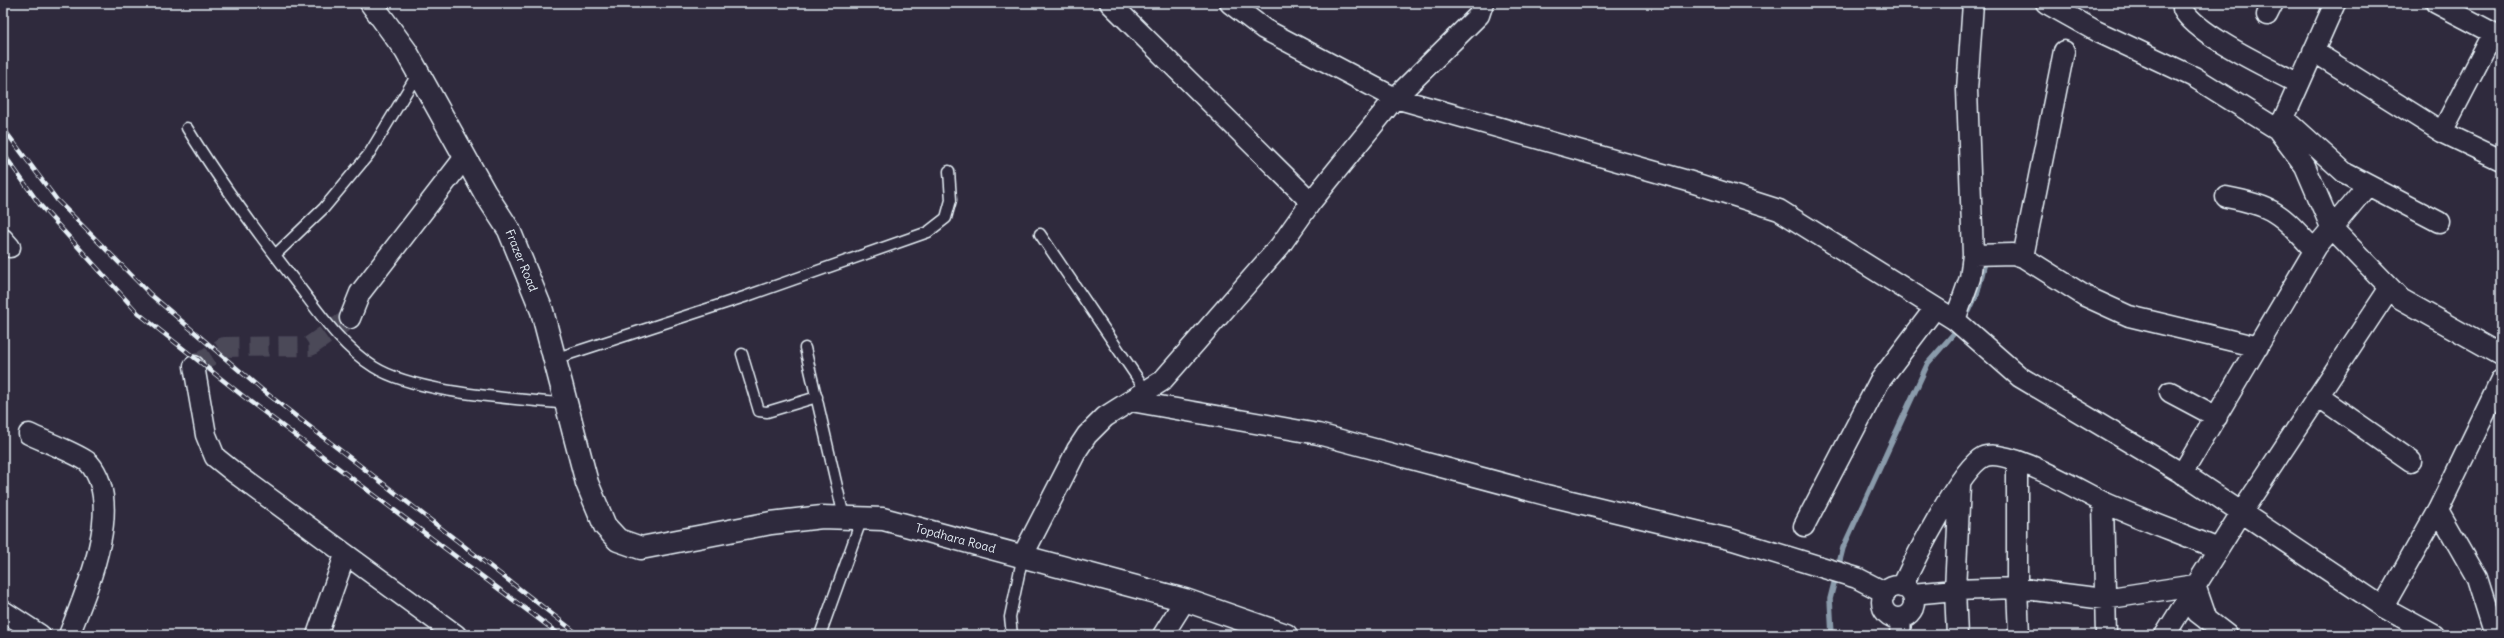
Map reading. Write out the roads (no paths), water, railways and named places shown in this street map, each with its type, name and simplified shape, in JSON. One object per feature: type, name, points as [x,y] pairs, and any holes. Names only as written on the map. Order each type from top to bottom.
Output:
[{"type":"street","name":"Frazer Road","points":[[371,3],[406,51],[465,157],[509,230],[542,311],[586,483],[605,526],[618,540]]},
{"type":"street","points":[[1110,3],[1311,202]]},
{"type":"street","points":[[1230,3],[1264,29],[1395,98],[1680,179],[1779,210],[1955,320],[2020,377],[2182,474],[2383,607],[2434,635]]},
{"type":"street","points":[[1023,555],[1077,450],[1087,435],[1105,417],[1139,397],[1162,381],[1280,246],[1311,202],[1395,98],[1478,15],[1483,3]]},
{"type":"street","points":[[1955,320],[1970,278],[1973,255],[1967,90],[1973,3]]},
{"type":"street","points":[[2184,3],[2183,9],[2192,22],[2239,52],[2298,84]]},
{"type":"street","points":[[2280,123],[2335,3]]},
{"type":"street","points":[[2436,3],[2497,36],[2442,132]]},
{"type":"street","points":[[2052,5],[2096,31],[2194,77],[2280,123],[2340,169],[2367,186],[2439,222]]},
{"type":"street","points":[[2023,257],[2064,51]]},
{"type":"street","points":[[2313,51],[2442,132],[2501,160]]},
{"type":"street","points":[[2280,123],[2306,166],[2322,239]]},
{"type":"street","points":[[350,318],[360,293],[465,157]]},
{"type":"street","points":[[2182,474],[2322,239],[2367,186]]},
{"type":"street","points":[[2226,197],[2268,207],[2284,218],[2322,239],[2401,299],[2501,355]]},
{"type":"street","points":[[1973,255],[2013,254],[2023,257],[2085,296],[2129,316],[2258,347]]},
{"type":"street","points":[[2165,635],[2184,602],[2241,513],[2389,289]]},
{"type":"street","points":[[1804,526],[1879,382],[1936,308]]},
{"type":"street","points":[[194,366],[206,435],[215,457],[345,555],[456,635]]},
{"type":"street","points":[[2383,607],[2438,510],[2500,383]]},
{"type":"street","points":[[2170,392],[2217,417]]},
{"type":"street","points":[[2318,396],[2411,461]]},
{"type":"street","points":[[1139,397],[1318,434],[1546,495],[1733,540],[1900,591],[2017,588],[2104,599],[2195,585]]},
{"type":"street","points":[[29,434],[88,462],[98,476],[102,493],[102,522],[98,558],[69,635]]},
{"type":"street","points":[[1900,591],[1914,606],[1901,626],[1885,610],[1882,604],[1900,591],[1924,543],[1968,468],[1984,456],[1994,455],[2017,461],[2043,471],[2103,502],[2218,549]]},
{"type":"street","points":[[2017,461],[2017,588],[2019,635]]},
{"type":"street","points":[[1957,635],[1955,590],[1960,483]]},
{"type":"street","points":[[2103,502],[2106,635]]},
{"type":"street","points":[[2438,510],[2477,578],[2495,635]]},
{"type":"street","name":"Topdhara Road","points":[[618,540],[640,548],[771,523],[822,517],[883,519],[1023,555],[1185,600],[1286,635]]},
{"type":"street","points":[[317,635],[345,555]]},
{"type":"street","points":[[2195,585],[2207,620]]},
{"type":"street","points":[[1163,635],[1185,600]]},
{"type":"street","points":[[2184,602],[2227,635]]},
{"type":"street","points":[[3,611],[40,635]]},
{"type":"lane","points":[[276,255],[324,208],[369,154],[418,73]]},
{"type":"lane","points":[[187,128],[205,157],[336,335],[374,367],[401,378],[434,388],[566,404]]},
{"type":"lane","points":[[554,359],[744,297],[928,232],[946,218],[951,200],[949,171]]},
{"type":"lane","points":[[1040,234],[1139,397]]},
{"type":"lane","points":[[805,348],[817,397],[853,518],[820,635]]},
{"type":"lane","points":[[742,354],[759,411],[767,412],[817,397]]},
{"type":"lane","points":[[1012,635],[1010,617],[1023,555]]},
{"type":"waterway","points":[[1969,311],[1978,291],[1985,262]]},
{"type":"waterway","points":[[1832,635],[1830,599],[1843,548],[1928,363],[1956,331]]},
{"type":"tunnel","points":[[194,366],[224,347],[310,346],[350,318]]},
{"type":"railway","points":[[3,128],[57,200],[150,294],[261,389],[579,635]]},
{"type":"railway","points":[[3,153],[40,205],[138,313],[248,400],[560,635]]}]
